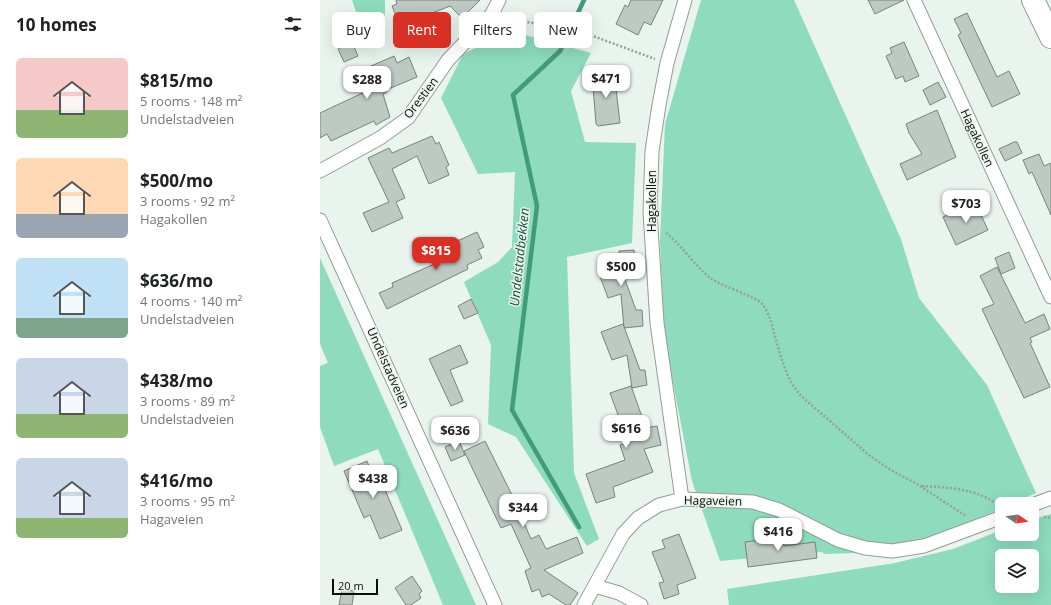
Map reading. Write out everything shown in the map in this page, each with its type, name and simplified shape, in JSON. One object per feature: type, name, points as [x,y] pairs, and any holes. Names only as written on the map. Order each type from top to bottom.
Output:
[{"type":"highway","points":[[1033,0],[1051,37]]},
{"type":"street","name":"Orestien","points":[[493,12],[499,0]]},
{"type":"street","name":"Hagakollen","points":[[682,499],[657,323],[651,226],[652,151],[667,63],[686,0]]},
{"type":"street","name":"Hagakollen","points":[[914,0],[1051,297]]},
{"type":"street","name":"Orestien","points":[[320,171],[380,138],[408,118],[448,60],[459,48]]},
{"type":"street","name":"Undelstadveien","points":[[320,220],[495,605]]},
{"type":"street","points":[[1039,502],[1051,498]]},
{"type":"street","name":"Hagaveien","points":[[584,605],[623,534],[638,518],[659,505],[682,499],[753,502],[779,510],[838,540],[865,548],[892,551],[924,546],[995,520]]},
{"type":"street","points":[[595,586],[619,594],[641,605]]},
{"type":"path","points":[[526,21],[593,36],[667,63]]},
{"type":"path","points":[[651,226],[668,234],[709,277],[724,286],[755,298],[763,305],[770,320],[786,374],[790,383],[800,395],[870,456],[891,470],[920,485],[980,526]]},
{"type":"path","points":[[920,485],[950,487],[971,492],[995,503]]},
{"type":"green space","points":[[352,0],[385,0],[385,12],[356,12]]},
{"type":"green space","points":[[701,0],[794,0],[901,239],[919,298],[987,385],[1036,493],[1027,497],[995,497],[995,511],[922,543],[888,552],[825,554],[822,552],[720,561],[692,481],[664,336],[660,241],[665,124]]},
{"type":"green space","points":[[526,35],[534,37],[534,48],[573,48],[591,53],[571,91],[585,142],[636,143],[632,243],[567,257],[574,473],[599,539],[587,546],[516,437],[488,424],[491,345],[464,282],[498,262],[512,247],[515,172],[478,174],[441,98],[463,54],[476,48],[526,48]]},
{"type":"green space","points":[[320,258],[476,605],[443,605],[378,449],[334,466],[320,427],[320,366],[328,363],[320,344]]},
{"type":"green space","points":[[1051,514],[1051,605],[729,605],[727,589],[895,563],[953,549],[995,533],[995,541],[1039,541],[1039,518]]},
{"type":"building","points":[[396,0],[480,0],[468,12],[459,12],[459,15],[450,6],[435,12],[394,12],[392,6],[397,4]]},
{"type":"building","points":[[631,0],[663,0],[651,25],[644,22],[638,35],[616,24],[625,5],[628,7]]},
{"type":"building","points":[[868,0],[904,0],[875,14]]},
{"type":"building","points":[[967,13],[997,77],[1009,71],[1020,94],[992,107],[958,35],[961,33],[954,19]]},
{"type":"building","points":[[904,42],[919,76],[905,82],[903,76],[896,79],[886,56],[892,53],[890,48]]},
{"type":"building","points":[[355,48],[358,56],[344,62],[338,49]]},
{"type":"building","points":[[394,56],[397,63],[409,57],[417,77],[386,90],[387,92],[383,94],[390,117],[376,125],[374,121],[331,141],[327,134],[320,138],[320,113],[371,89],[362,70]]},
{"type":"building","points":[[614,72],[620,123],[598,126],[596,124],[592,74]]},
{"type":"building","points":[[938,82],[946,97],[930,105],[923,90]]},
{"type":"building","points":[[937,110],[956,157],[907,180],[900,164],[922,154],[909,133],[906,124]]},
{"type":"building","points":[[432,136],[436,144],[439,142],[449,165],[446,167],[449,175],[429,184],[417,156],[392,169],[405,198],[396,202],[403,218],[372,232],[363,213],[389,202],[368,158],[389,148],[392,153]]},
{"type":"building","points":[[1017,142],[1022,153],[1005,161],[999,149]]},
{"type":"building","points":[[1039,154],[1044,166],[1051,163],[1051,215],[1032,172],[1029,174],[1023,160]]},
{"type":"building","points":[[975,202],[988,230],[956,245],[943,217]]},
{"type":"building","points":[[477,232],[484,247],[478,250],[482,258],[467,265],[468,269],[387,309],[379,293],[393,287],[392,283],[441,261],[440,259],[442,258],[438,250]]},
{"type":"building","points":[[634,250],[635,265],[620,266],[636,310],[642,310],[643,326],[624,328],[621,294],[608,298],[598,271],[605,269],[603,262],[617,257],[619,263],[619,251]]},
{"type":"building","points":[[1009,252],[1015,268],[1001,274],[995,258]]},
{"type":"building","points":[[997,267],[1025,323],[1044,314],[1050,329],[1030,338],[1032,342],[1030,343],[1050,387],[1024,398],[982,309],[994,304],[980,276]]},
{"type":"building","points":[[471,299],[478,313],[464,319],[458,306]]},
{"type":"building","points":[[623,324],[640,370],[645,370],[647,385],[632,388],[627,355],[612,360],[601,332]]},
{"type":"building","points":[[460,345],[468,363],[450,370],[463,401],[451,406],[429,359]]},
{"type":"building","points":[[631,386],[646,428],[657,426],[661,445],[644,449],[653,472],[613,487],[615,497],[596,503],[586,474],[625,460],[620,445],[628,442],[610,393]]},
{"type":"building","points":[[459,441],[465,455],[451,461],[445,447]]},
{"type":"building","points":[[485,441],[512,495],[531,539],[539,535],[546,549],[577,537],[583,553],[544,570],[578,593],[570,605],[566,605],[549,594],[542,597],[539,589],[532,592],[525,571],[531,568],[511,524],[501,528],[464,451]]},
{"type":"building","points":[[367,461],[370,469],[375,466],[402,530],[380,539],[370,515],[364,518],[344,471]]},
{"type":"building","points":[[679,534],[696,578],[677,585],[679,594],[664,599],[659,583],[664,582],[652,552],[665,548],[662,540]]},
{"type":"building","points":[[783,537],[784,546],[815,542],[817,558],[748,567],[745,542]]},
{"type":"building","points":[[412,576],[422,591],[419,594],[421,598],[411,605],[406,605],[395,588]]},
{"type":"building","points":[[342,589],[354,591],[352,605],[339,605]]},
{"type":"waterway","name":"Undelstadbekken","points":[[579,527],[512,410],[537,206],[513,95],[560,51],[584,0]]}]
